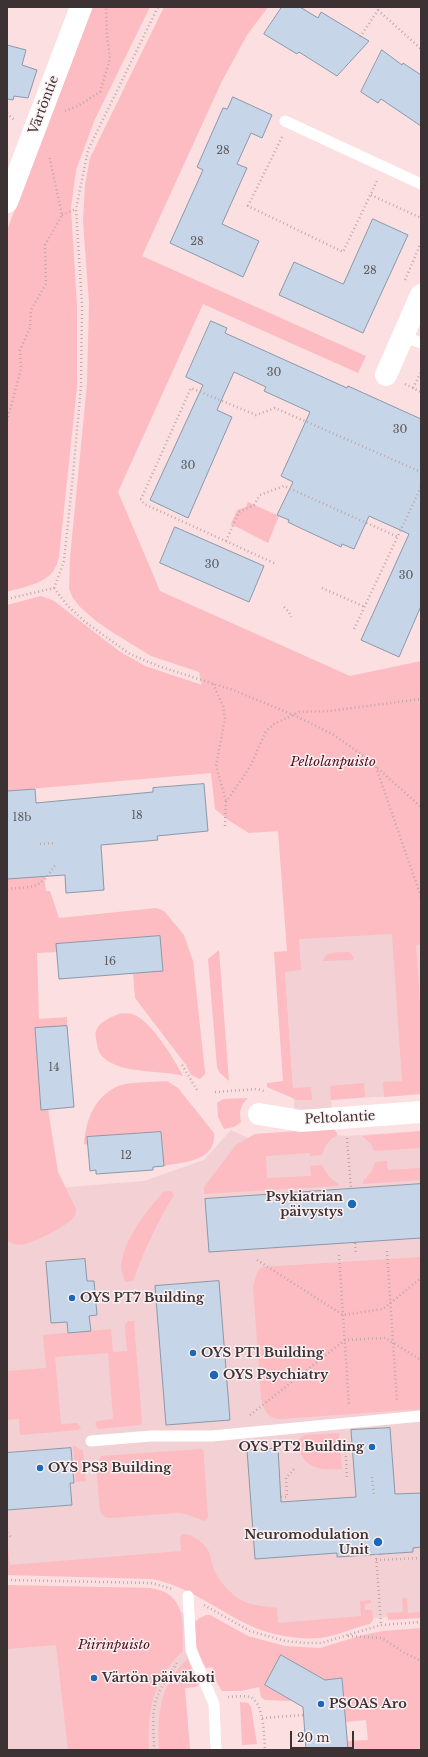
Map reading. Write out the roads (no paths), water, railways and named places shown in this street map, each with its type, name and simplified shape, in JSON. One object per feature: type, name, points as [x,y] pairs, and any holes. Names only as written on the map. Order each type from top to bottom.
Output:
[{"type":"street","name":"Värtöntie","points":[[7,202],[81,7]]},
{"type":"street","points":[[386,375],[412,340],[421,295]]},
{"type":"street","name":"Peltolantie","points":[[259,1114],[301,1121],[421,1112]]},
{"type":"lane","points":[[287,122],[421,184]]},
{"type":"lane","points":[[91,1442],[151,1436],[212,1436],[421,1416]]},
{"type":"lane","points":[[188,1596],[190,1650],[214,1704],[216,1750]]},
{"type":"place","name":"Psykiatrian päivystys","points":[[352,1204]]},
{"type":"place","name":"OYS PT7 Building","points":[[72,1298]]},
{"type":"place","name":"OYS PT1 Building","points":[[193,1353]]},
{"type":"place","name":"OYS Psychiatry","points":[[214,1375]]},
{"type":"place","name":"OYS PT2 Building","points":[[372,1447]]},
{"type":"place","name":"OYS PS3 Building","points":[[40,1468]]},
{"type":"place","name":"Neuromodulation Unit","points":[[378,1542]]},
{"type":"place","name":"Värtön päiväkoti","points":[[94,1678]]},
{"type":"place","name":"PSOAS Aro","points":[[321,1704]]},
{"type":"park label","name":"Peltolanpuisto","points":[[333,762]]},
{"type":"park label","name":"Piirinpuisto","points":[[114,1645]]}]
